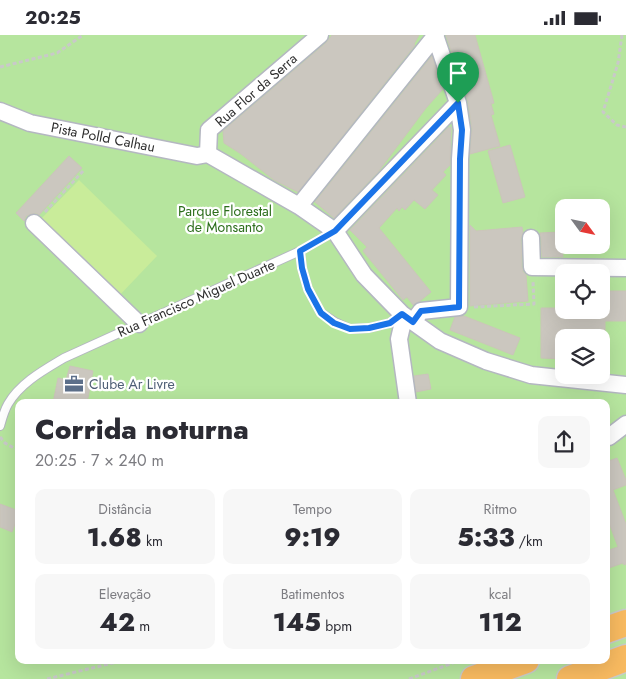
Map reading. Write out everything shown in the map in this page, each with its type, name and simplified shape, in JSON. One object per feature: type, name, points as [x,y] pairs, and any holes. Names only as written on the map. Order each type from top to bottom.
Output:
[{"type":"highway","points":[[610,629],[626,623]]},
{"type":"highway","points":[[570,679],[626,658]]},
{"type":"highway","points":[[474,679],[515,664]]},
{"type":"street","name":"Rua Flor da Serra","points":[[208,153],[209,130],[320,35]]},
{"type":"street","points":[[299,206],[436,35]]},
{"type":"street","points":[[407,399],[399,339],[402,326],[407,318],[421,311],[459,307],[460,159],[462,130],[458,103],[436,35]]},
{"type":"street","name":"Rua Francisco Miguel Duarte","points":[[335,231],[458,103]]},
{"type":"street","name":"Pista Polld Calhau","points":[[0,111],[30,123],[197,156],[208,153]]},
{"type":"street","points":[[208,153],[299,206],[335,231],[364,275],[407,318],[440,341],[486,361],[530,375],[626,385]]},
{"type":"street","points":[[34,223],[139,324]]},
{"type":"street","points":[[531,238],[532,267],[626,268]]},
{"type":"street","points":[[610,436],[626,424]]},
{"type":"lane","name":"Rua Francisco Miguel Duarte","points":[[0,427],[6,409],[17,392],[43,371],[64,358],[300,251],[335,231]]},
{"type":"lane","points":[[300,251],[302,268],[308,289],[321,313],[334,323],[350,329],[369,328],[407,318]]},
{"type":"path","points":[[0,67],[57,53],[83,35]]},
{"type":"path","points":[[622,35],[618,63],[603,112],[617,125],[626,127]]},
{"type":"path","points":[[34,223],[83,171]]},
{"type":"path","points":[[459,307],[534,303],[532,267]]},
{"type":"path","points":[[0,437],[5,443],[15,449]]},
{"type":"path","points":[[47,679],[109,664]]},
{"type":"path","points":[[409,679],[450,664]]},
{"type":"green space","name":"Parque Florestal de Monsanto","points":[[0,35],[626,35],[626,679],[0,679]]},
{"type":"green space","points":[[79,180],[157,256],[117,298],[38,222]]},
{"type":"building","points":[[332,35],[419,35],[415,45],[298,192],[274,180],[224,143],[223,131],[326,43]]},
{"type":"building","points":[[446,35],[475,35],[494,103],[491,104],[494,114],[491,115],[500,146],[470,154],[472,129],[468,101]]},
{"type":"building","points":[[432,56],[443,89],[426,108],[378,172],[334,218],[315,202]]},
{"type":"building","points":[[451,127],[450,165],[443,172],[446,175],[432,190],[438,195],[425,209],[414,200],[405,210],[402,207],[399,211],[397,208],[379,228],[431,292],[413,305],[407,297],[403,300],[363,251],[367,247],[350,230]]},
{"type":"building","points":[[510,145],[525,197],[503,203],[488,151]]},
{"type":"building","points":[[69,156],[82,168],[39,215],[36,213],[26,216],[24,221],[16,213]]},
{"type":"building","points":[[470,225],[476,231],[522,227],[522,267],[526,275],[528,301],[470,306]]},
{"type":"building","points":[[555,232],[555,254],[563,254],[563,257],[542,257],[540,233]]},
{"type":"building","points":[[610,291],[626,291],[626,321],[605,321],[605,329],[555,329],[555,359],[541,358],[541,308],[555,308],[555,319],[610,319]]},
{"type":"building","points":[[464,316],[520,338],[513,355],[450,330],[455,317]]},
{"type":"building","name":"Clube Ar Livre","points":[[70,366],[93,371],[88,399],[54,399],[58,378],[66,380]]},
{"type":"building","points":[[428,374],[431,389],[416,392],[414,376]]},
{"type":"building","points":[[617,458],[626,480],[626,485],[613,490],[626,524],[626,564],[624,565],[623,563],[610,568],[610,550],[618,547],[610,526],[610,461]]},
{"type":"building","points":[[0,504],[15,510],[15,524],[12,532],[0,527]]},
{"type":"place","name":"Clube Ar Livre","points":[[74,384]]},
{"type":"route","points":[[458,103],[462,130],[460,159],[459,307],[421,311],[413,322],[402,314],[390,323],[369,328],[350,329],[334,323],[321,313],[308,289],[302,268],[300,251],[335,231],[458,103]]}]
